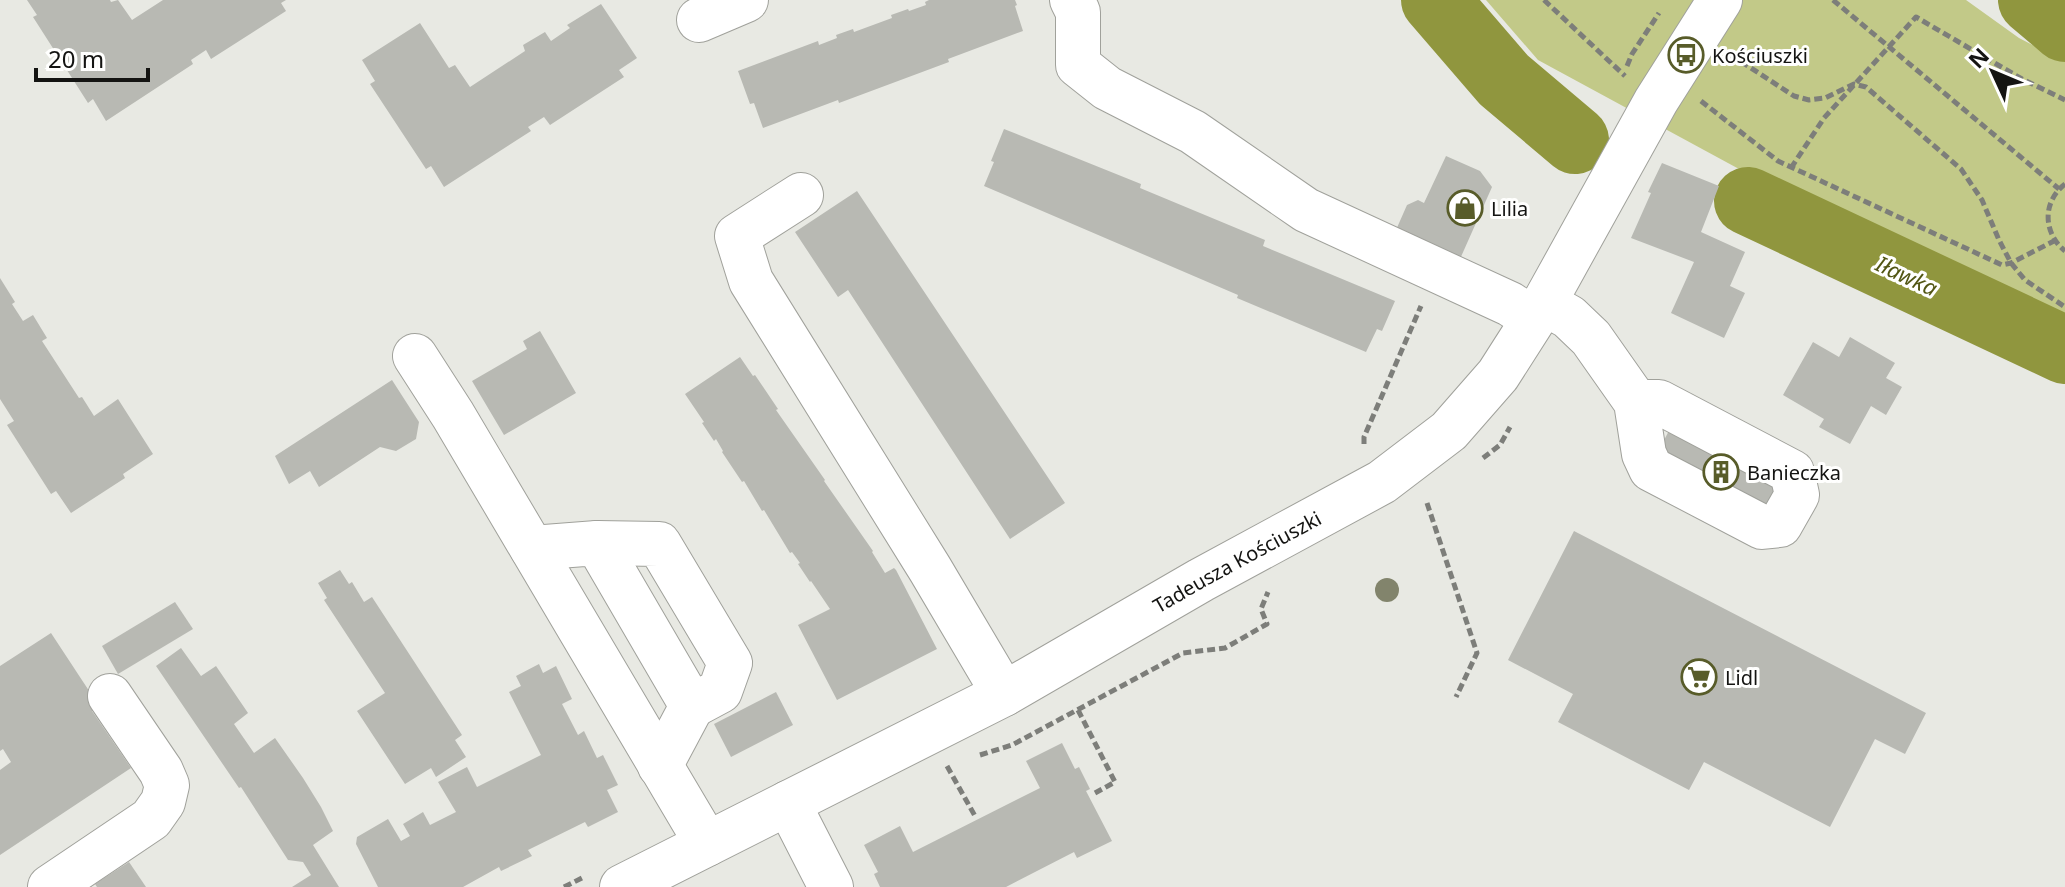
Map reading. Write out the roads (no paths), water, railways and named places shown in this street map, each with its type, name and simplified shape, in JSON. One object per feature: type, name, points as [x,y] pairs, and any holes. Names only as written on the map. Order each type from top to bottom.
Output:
[{"type":"main road","points":[[699,20],[746,0]]},
{"type":"main road","points":[[1072,0],[1078,12],[1078,65],[1107,88],[1193,132],[1306,210],[1510,304],[1569,317],[1591,338],[1636,402]]},
{"type":"main road","name":"Tadeusza Kościuszki","points":[[606,880],[707,844],[1004,694],[1201,580],[1382,482],[1449,431],[1498,375],[1539,311],[1671,64]]},
{"type":"main road","points":[[801,195],[737,236],[751,281],[1004,694]]},
{"type":"main road","points":[[415,356],[707,844]]},
{"type":"main road","points":[[532,548],[597,543],[659,544],[730,663],[720,691],[692,706],[660,766]]},
{"type":"main road","points":[[50,887],[151,819],[163,802],[167,785],[161,771],[110,696]]},
{"type":"main road","points":[[788,803],[831,887]]},
{"type":"waterway","name":"Iławka","points":[[1435,0],[1504,80],[1575,140]]},
{"type":"waterway","name":"Iławka","points":[[2032,0],[2065,28]]},
{"type":"waterway","name":"Iławka","points":[[1748,201],[2065,350]]},
{"type":"place","name":"Kościuszki","points":[[1686,55]]},
{"type":"place","name":"Lilia","points":[[1465,208]]},
{"type":"place","name":"Banieczka","points":[[1721,472]]},
{"type":"place","name":"Lidl","points":[[1699,677]]}]
